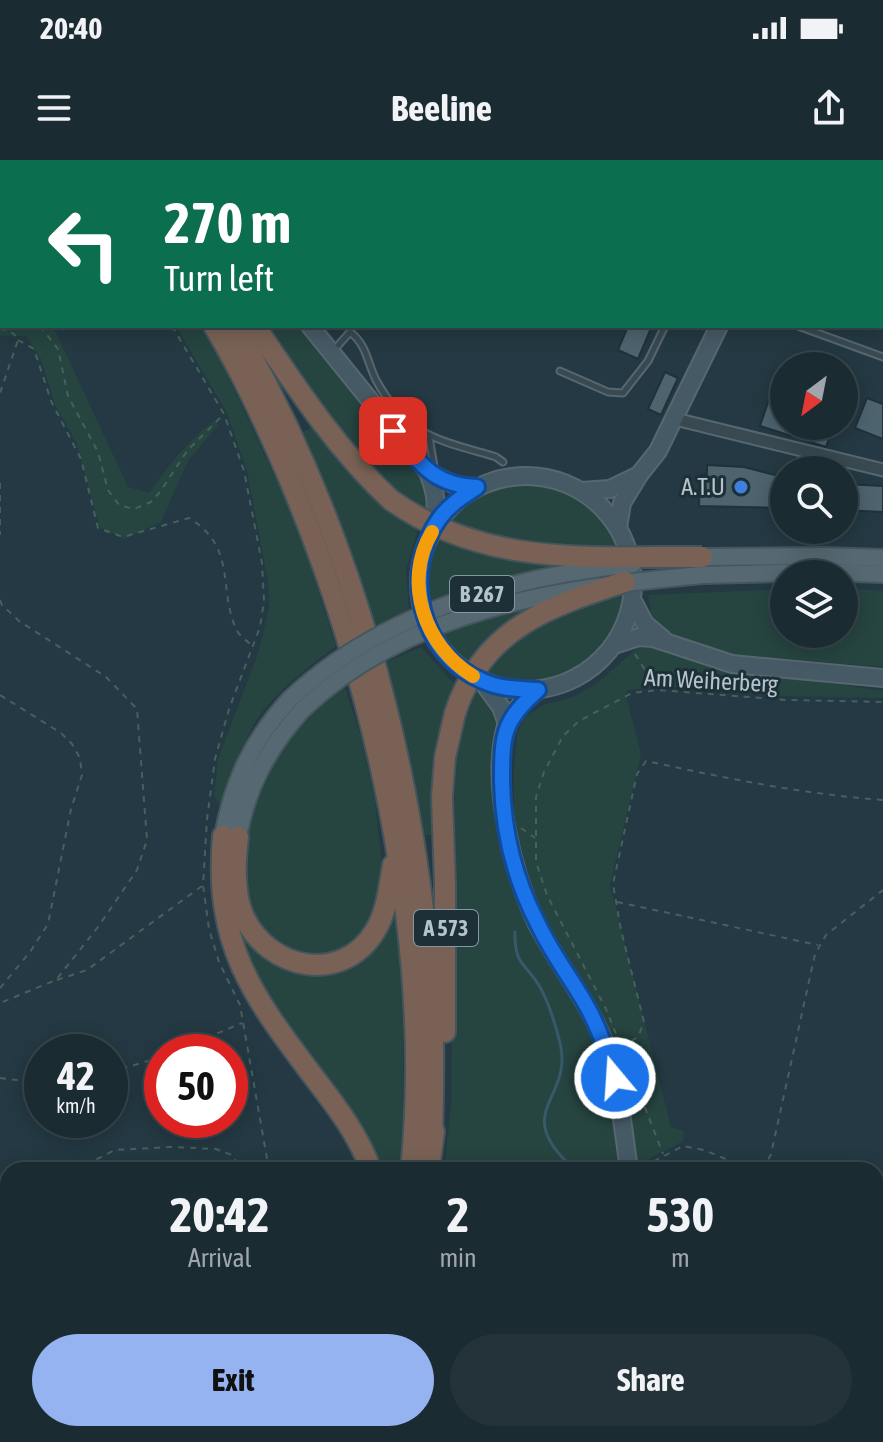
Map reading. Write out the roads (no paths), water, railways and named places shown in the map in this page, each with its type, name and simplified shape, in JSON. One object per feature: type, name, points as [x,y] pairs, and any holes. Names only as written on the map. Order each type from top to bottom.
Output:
[{"type":"highway","name":"A 573","points":[[215,328],[257,406],[318,550],[372,727],[396,850],[411,980],[416,1065],[411,1162]]},
{"type":"highway","name":"A 573","points":[[236,328],[272,397],[315,493],[359,609],[390,721],[416,848],[431,980],[434,1061],[432,1143]]},
{"type":"highway","points":[[256,328],[331,435],[365,476],[415,517],[451,535],[488,546],[535,554],[702,566]]},
{"type":"highway","name":"A 573","points":[[430,1162],[445,1063],[442,797],[445,757],[455,713],[478,665],[507,634],[550,608],[628,590]]},
{"type":"highway","name":"A 573","points":[[230,836],[243,915],[262,944],[291,962],[306,965],[335,962],[349,956],[373,934],[385,905],[396,850]]},
{"type":"highway","points":[[230,836],[221,895],[238,962],[268,1016],[354,1132],[367,1162]]},
{"type":"main road","points":[[311,328],[432,475],[457,486],[477,487]]},
{"type":"main road","points":[[618,528],[622,503],[658,451],[718,328]]},
{"type":"main road","points":[[428,538],[440,517],[457,500],[497,479],[519,476],[551,479],[581,491],[602,507],[618,528],[631,562],[625,623],[614,645],[602,659],[580,675],[538,690],[509,689],[482,681],[461,669],[443,652],[426,620],[418,585],[420,561],[436,512],[432,475]]},
{"type":"main road","points":[[581,491],[610,489],[639,475]]},
{"type":"main road","name":"B 267","points":[[230,836],[259,769],[308,681],[356,647],[400,625],[447,605],[562,575],[823,556],[883,558]]},
{"type":"main road","name":"B 267","points":[[295,705],[363,661],[443,624],[533,597],[628,590],[702,566],[883,574]]},
{"type":"main road","points":[[628,590],[645,624],[668,642]]},
{"type":"main road","points":[[614,645],[639,637],[668,642],[732,664],[883,678]]},
{"type":"main road","points":[[482,681],[501,707],[507,724],[502,795],[516,872],[537,924],[587,1007],[605,1045],[615,1078],[628,1162]]},
{"type":"main road","points":[[507,724],[521,705],[538,690]]},
{"type":"street","points":[[675,419],[883,470]]},
{"type":"lane","points":[[560,371],[608,392],[623,393],[648,361],[664,328]]},
{"type":"lane","points":[[803,328],[883,357]]},
{"type":"lane","points":[[330,353],[350,332],[362,341],[376,380],[405,422],[429,437],[496,457],[503,462]]},
{"type":"lane","points":[[376,410],[390,399]]},
{"type":"lane","points":[[429,437],[432,475]]},
{"type":"waterway","points":[[515,932],[519,959],[545,997],[560,1043],[562,1063],[559,1079],[545,1119],[546,1133],[567,1162]]},
{"type":"place","name":"A.T.U","points":[[741,487]]}]
